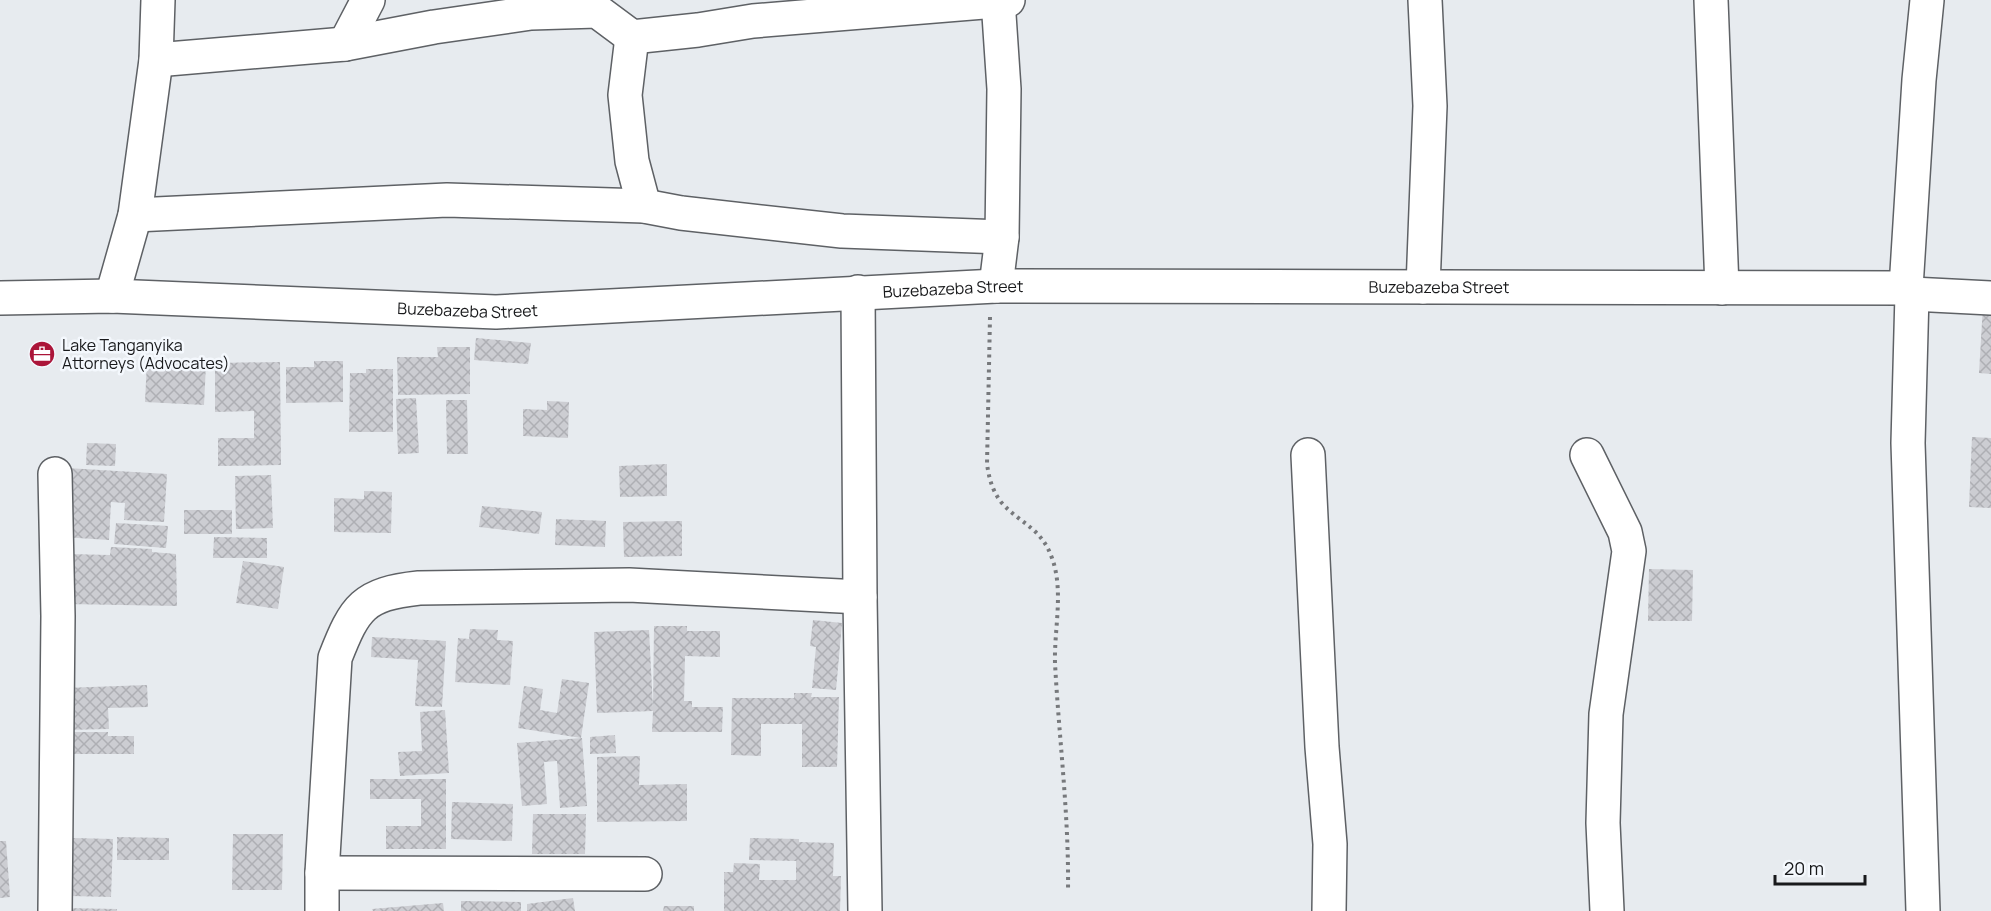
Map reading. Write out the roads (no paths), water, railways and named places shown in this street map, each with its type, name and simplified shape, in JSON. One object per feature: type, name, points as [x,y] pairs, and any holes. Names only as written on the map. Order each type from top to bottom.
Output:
[{"type":"street","points":[[112,296],[135,215],[156,60],[158,0]]},
{"type":"street","points":[[345,44],[368,0]]},
{"type":"street","points":[[156,60],[345,44],[434,27],[598,6],[632,37],[753,21],[1001,0],[1004,89],[1002,237],[994,286]]},
{"type":"street","points":[[1423,287],[1430,106],[1425,0]]},
{"type":"street","points":[[1711,0],[1722,288]]},
{"type":"street","points":[[1923,911],[1908,443],[1909,291],[1920,80],[1927,0]]},
{"type":"street","points":[[632,37],[625,95],[632,161],[644,206]]},
{"type":"street","points":[[135,215],[447,200],[644,206],[681,213],[842,231],[1002,237]]},
{"type":"street","name":"Buzebazeba Street","points":[[0,298],[112,296],[496,312],[994,286],[1722,288],[1909,291],[1991,298]]},
{"type":"street","points":[[858,292],[865,911]]},
{"type":"street","points":[[1308,455],[1322,747],[1330,844],[1329,911]]},
{"type":"street","points":[[1587,455],[1625,532],[1629,551],[1606,714],[1603,823],[1607,911]]},
{"type":"street","points":[[55,474],[58,616],[55,911]]},
{"type":"street","points":[[322,911],[322,873],[334,658],[347,627],[366,602],[392,591],[419,588],[629,585],[860,597]]},
{"type":"street","points":[[322,873],[645,874]]},
{"type":"place","name":"Lake Tanganyika Attorneys (Advocates)","points":[[42,354]]}]
